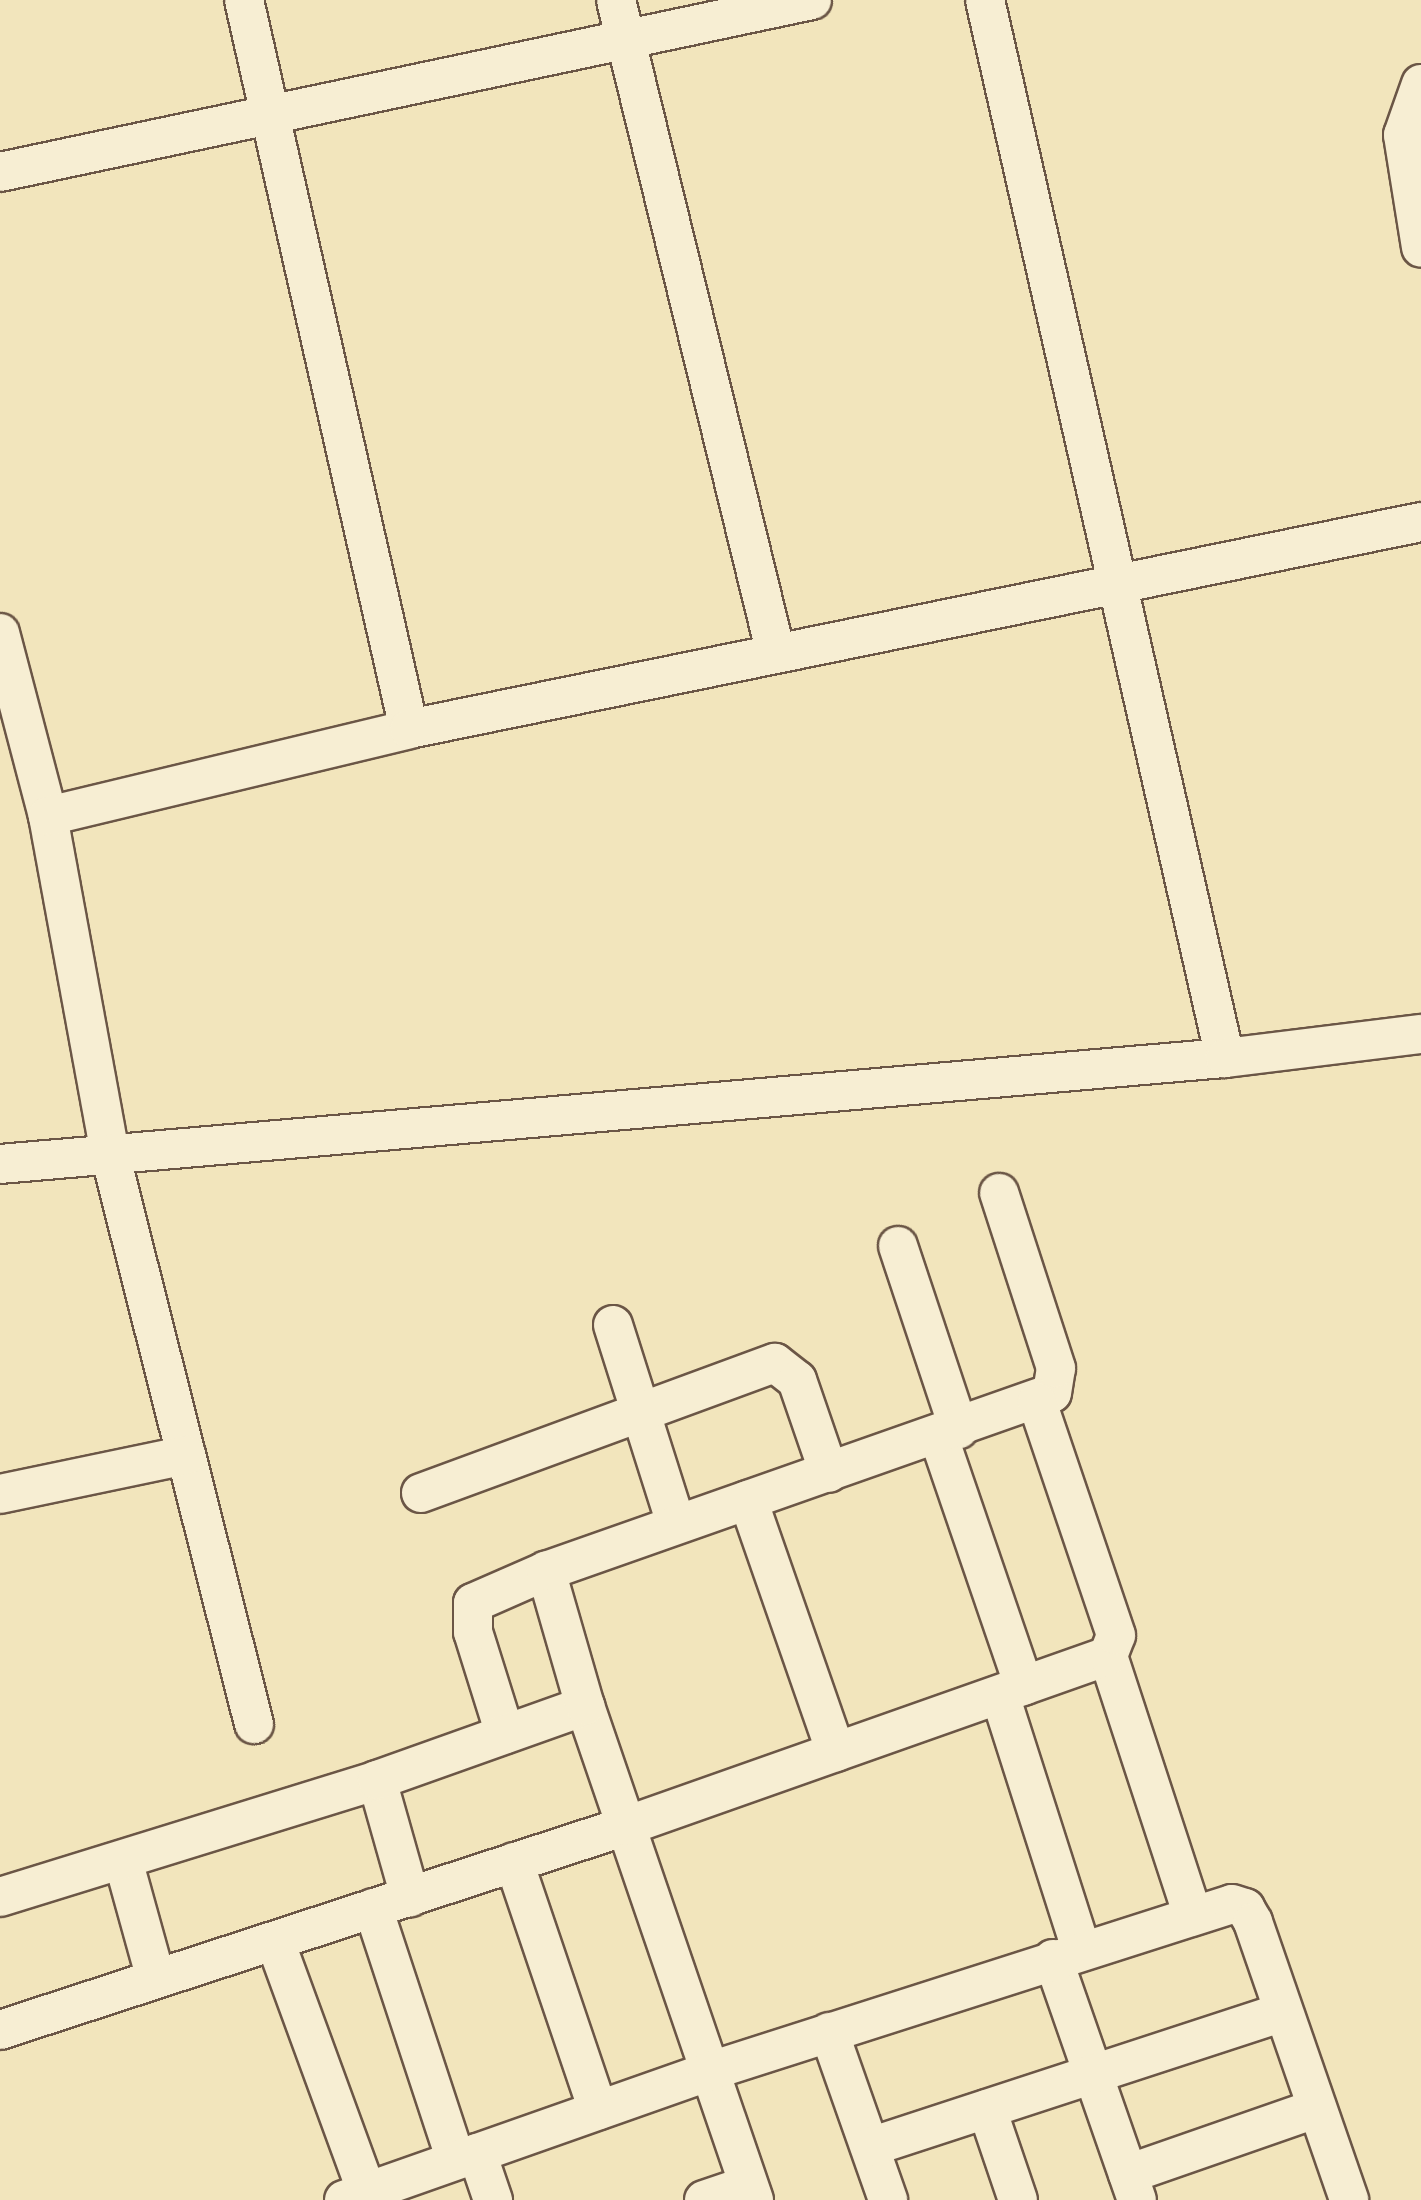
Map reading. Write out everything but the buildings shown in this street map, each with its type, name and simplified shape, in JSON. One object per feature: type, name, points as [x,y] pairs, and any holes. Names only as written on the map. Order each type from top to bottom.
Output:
[{"type":"street","points":[[244,0],[409,729]]},
{"type":"street","points":[[616,0],[776,654]]},
{"type":"street","points":[[0,173],[812,0]]},
{"type":"street","points":[[985,0],[1225,1058]]},
{"type":"street","points":[[1421,84],[1403,135],[1421,248]]},
{"type":"street","points":[[48,816],[409,729],[1119,587],[1421,522]]},
{"type":"street","points":[[0,633],[48,816],[110,1154],[254,1724]]},
{"type":"street","points":[[0,1164],[1225,1058],[1421,1034]]},
{"type":"street","points":[[505,1734],[473,1632],[473,1603],[546,1571],[676,1524],[1037,1402],[1052,1393],[1056,1368],[999,1193]]},
{"type":"street","points":[[898,1246],[948,1432],[1012,1691],[1094,2076],[1133,2187],[1317,2108]]},
{"type":"street","points":[[612,1325],[676,1524]]},
{"type":"street","points":[[421,1493],[641,1415],[775,1363],[796,1380],[829,1472]]},
{"type":"street","points":[[1037,1402],[1116,1636],[1108,1656],[1192,1913]]},
{"type":"street","points":[[0,1494],[186,1455]]},
{"type":"street","points":[[748,1500],[835,1752]]},
{"type":"street","points":[[546,1571],[585,1706],[707,2072],[751,2192],[704,2200]]},
{"type":"street","points":[[0,2030],[626,1826],[1108,1656]]},
{"type":"street","points":[[0,1897],[377,1780],[585,1706]]},
{"type":"street","points":[[377,1780],[410,1897]]},
{"type":"street","points":[[123,1860],[156,1979]]},
{"type":"street","points":[[514,1862],[598,2110]]},
{"type":"street","points":[[275,1941],[360,2197],[707,2072],[1192,1913],[1231,1904],[1245,1908],[1349,2200]]},
{"type":"street","points":[[373,1908],[466,2157],[493,2200]]},
{"type":"street","points":[[870,2147],[1284,2012]]},
{"type":"street","points":[[829,2032],[888,2200]]},
{"type":"street","points":[[987,2109],[1018,2200]]}]
